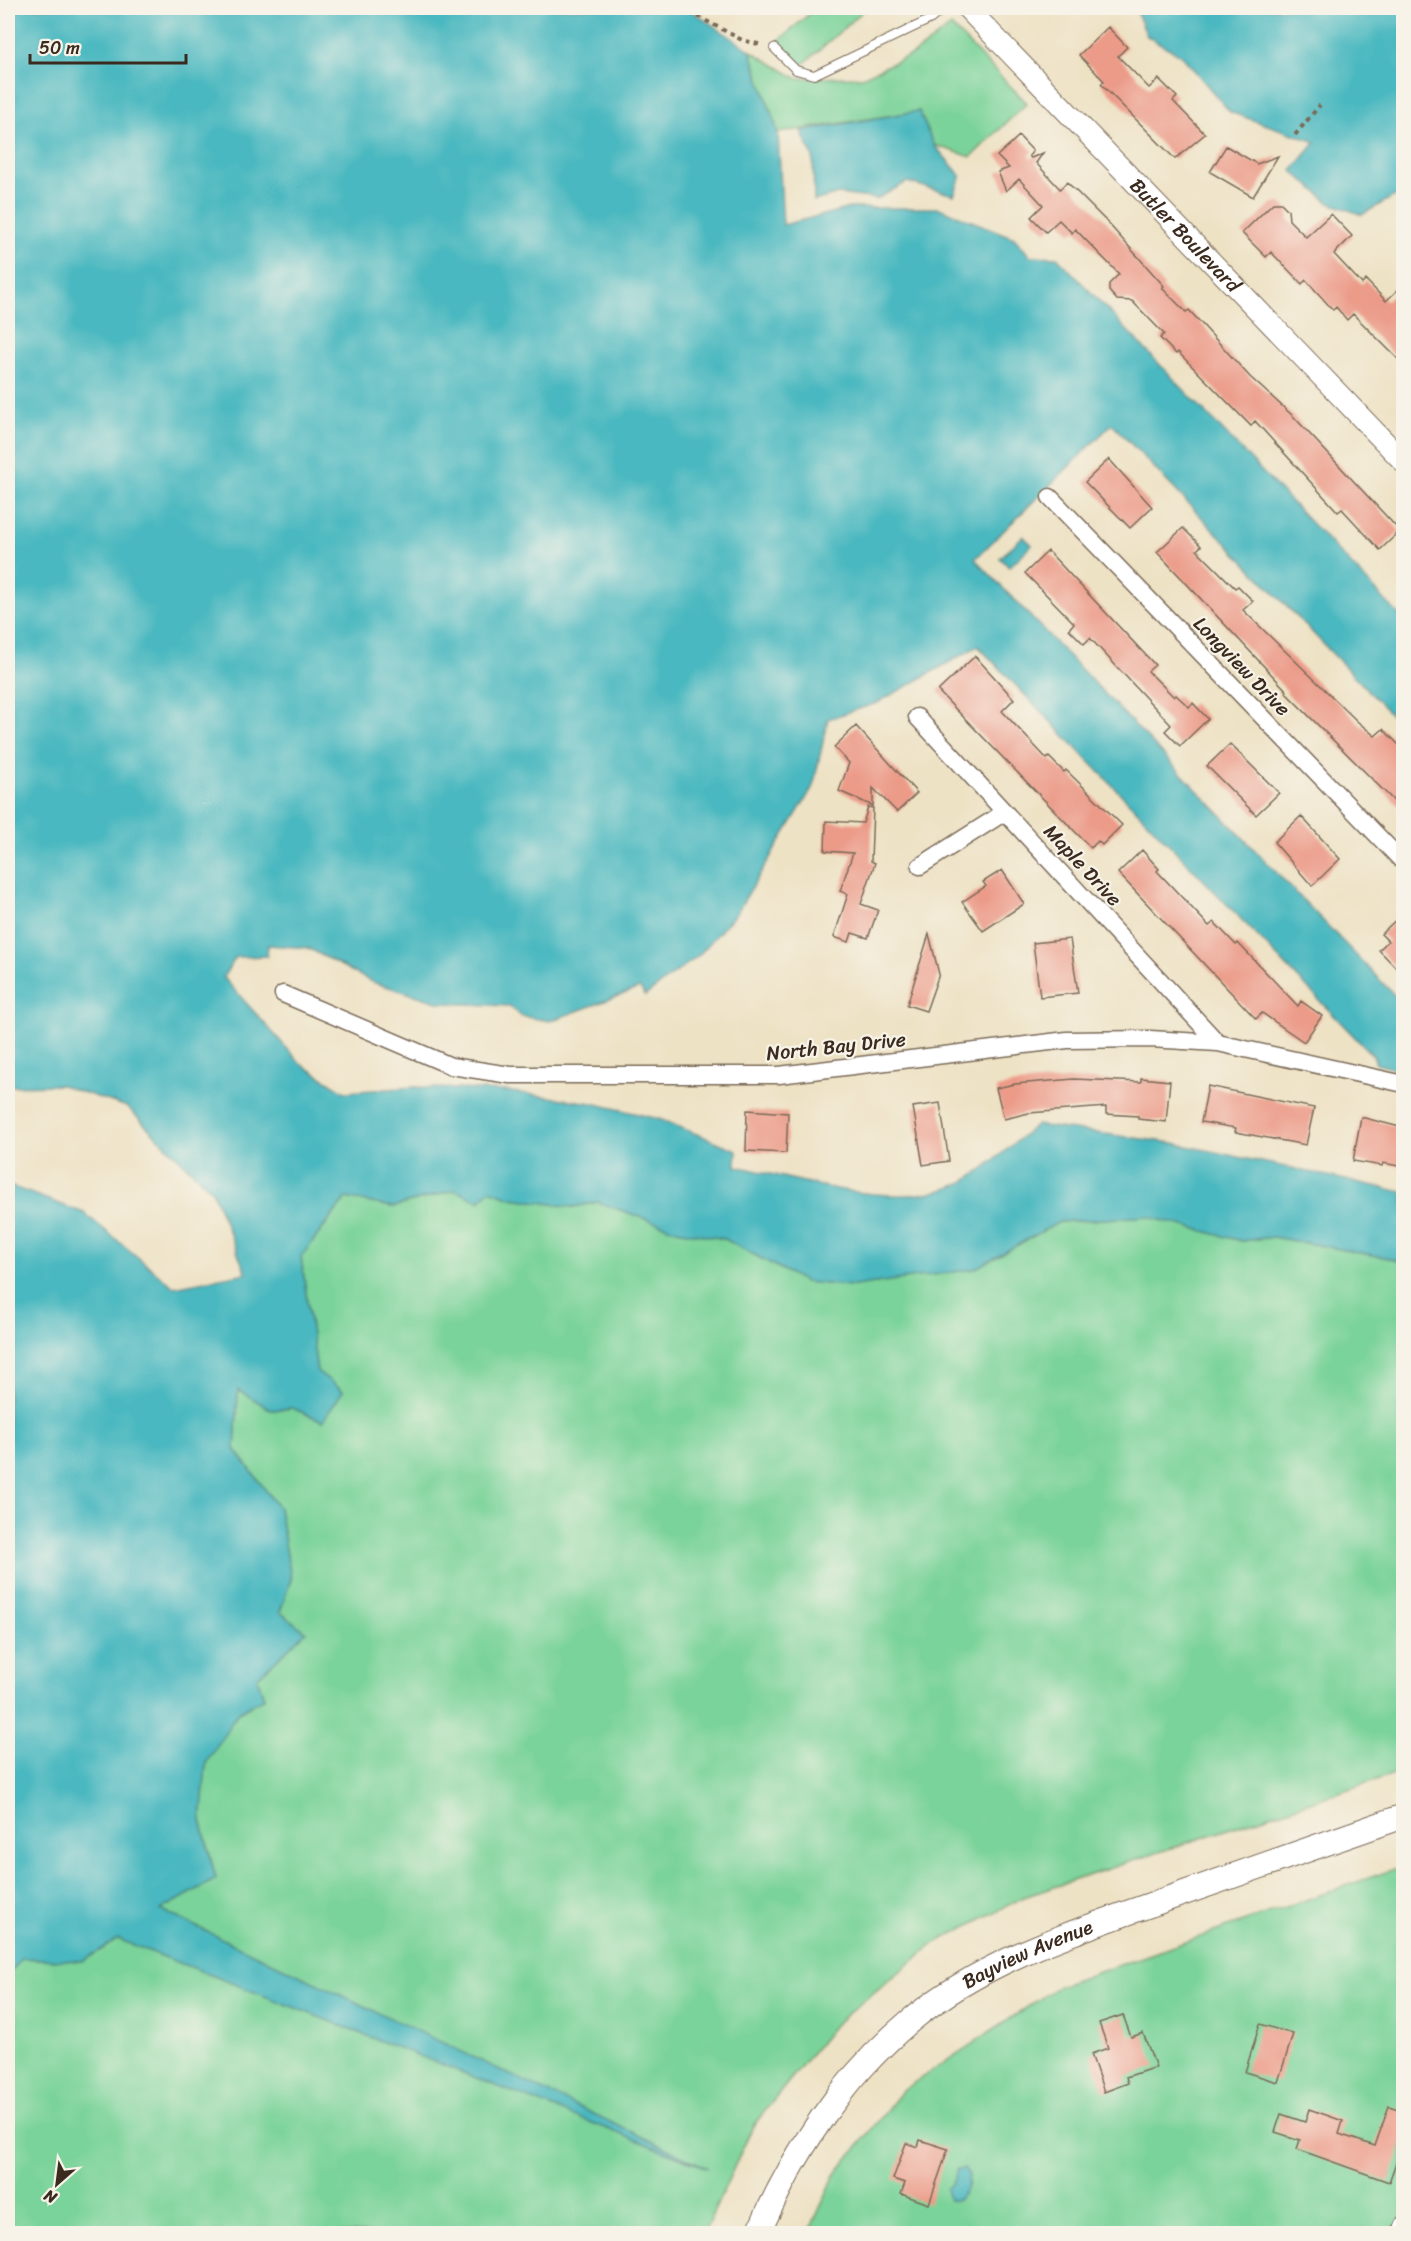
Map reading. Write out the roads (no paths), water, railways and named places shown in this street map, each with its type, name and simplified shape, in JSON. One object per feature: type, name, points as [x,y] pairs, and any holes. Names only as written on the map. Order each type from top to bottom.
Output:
[{"type":"main road","name":"Bayview Avenue","points":[[758,2234],[780,2184],[807,2137],[853,2077],[911,2020],[973,1978],[1087,1927],[1404,1816]]},
{"type":"street","name":"Butler Boulevard","points":[[967,8],[1404,462]]},
{"type":"street","name":"Longview Drive","points":[[1050,497],[1404,863]]},
{"type":"street","name":"Maple Drive","points":[[916,717],[1218,1043]]},
{"type":"street","points":[[920,866],[1005,812]]},
{"type":"street","name":"North Bay Drive","points":[[283,994],[451,1066],[510,1075],[779,1075],[1067,1040],[1150,1039],[1218,1043],[1404,1084]]},
{"type":"street","points":[[1400,2234],[1404,2224]]},
{"type":"lane","points":[[774,48],[796,70],[814,75],[931,19],[944,8]]},
{"type":"water","points":[[8,8],[687,8],[750,50],[778,133],[783,225],[850,208],[939,208],[1014,238],[1030,256],[1057,257],[1403,619],[1403,727],[1112,424],[975,559],[1403,1004],[1403,1071],[1376,1064],[1374,1057],[978,646],[877,703],[828,719],[813,787],[737,912],[699,955],[645,996],[640,988],[550,1021],[521,1016],[510,1006],[441,1003],[372,982],[308,948],[268,945],[267,956],[236,957],[223,977],[301,1064],[345,1092],[415,1087],[506,1091],[592,1103],[659,1119],[737,1150],[736,1166],[820,1186],[881,1195],[911,1195],[938,1191],[971,1177],[1036,1125],[1173,1143],[1403,1192],[1403,1264],[1395,1259],[1273,1237],[1242,1241],[1146,1216],[1059,1222],[974,1269],[854,1286],[805,1282],[725,1239],[677,1230],[598,1202],[573,1207],[512,1198],[490,1190],[479,1201],[455,1190],[393,1207],[346,1198],[301,1257],[317,1371],[343,1391],[323,1421],[292,1408],[272,1410],[238,1390],[235,1449],[279,1508],[291,1579],[280,1612],[306,1632],[257,1678],[264,1698],[238,1712],[206,1763],[201,1820],[216,1879],[161,1910],[708,2168],[118,1939],[83,1961],[22,1958],[11,1972],[8,1967],[8,1185],[84,1213],[174,1287],[246,1273],[212,1191],[127,1107],[61,1085],[8,1086]]},
{"type":"water","points":[[1135,8],[1403,8],[1403,198],[1396,195],[1362,215],[1330,203],[1292,171],[1316,142],[1230,112],[1182,56],[1147,36]]},
{"type":"water","points":[[919,111],[934,145],[961,176],[954,195],[907,182],[877,199],[838,194],[814,201],[813,157],[801,131]]},
{"type":"water","points":[[1023,536],[1032,545],[1009,567],[1000,558]]},
{"type":"water","points":[[964,2168],[969,2175],[968,2186],[957,2201],[949,2200],[946,2189],[953,2182],[957,2169]]}]
